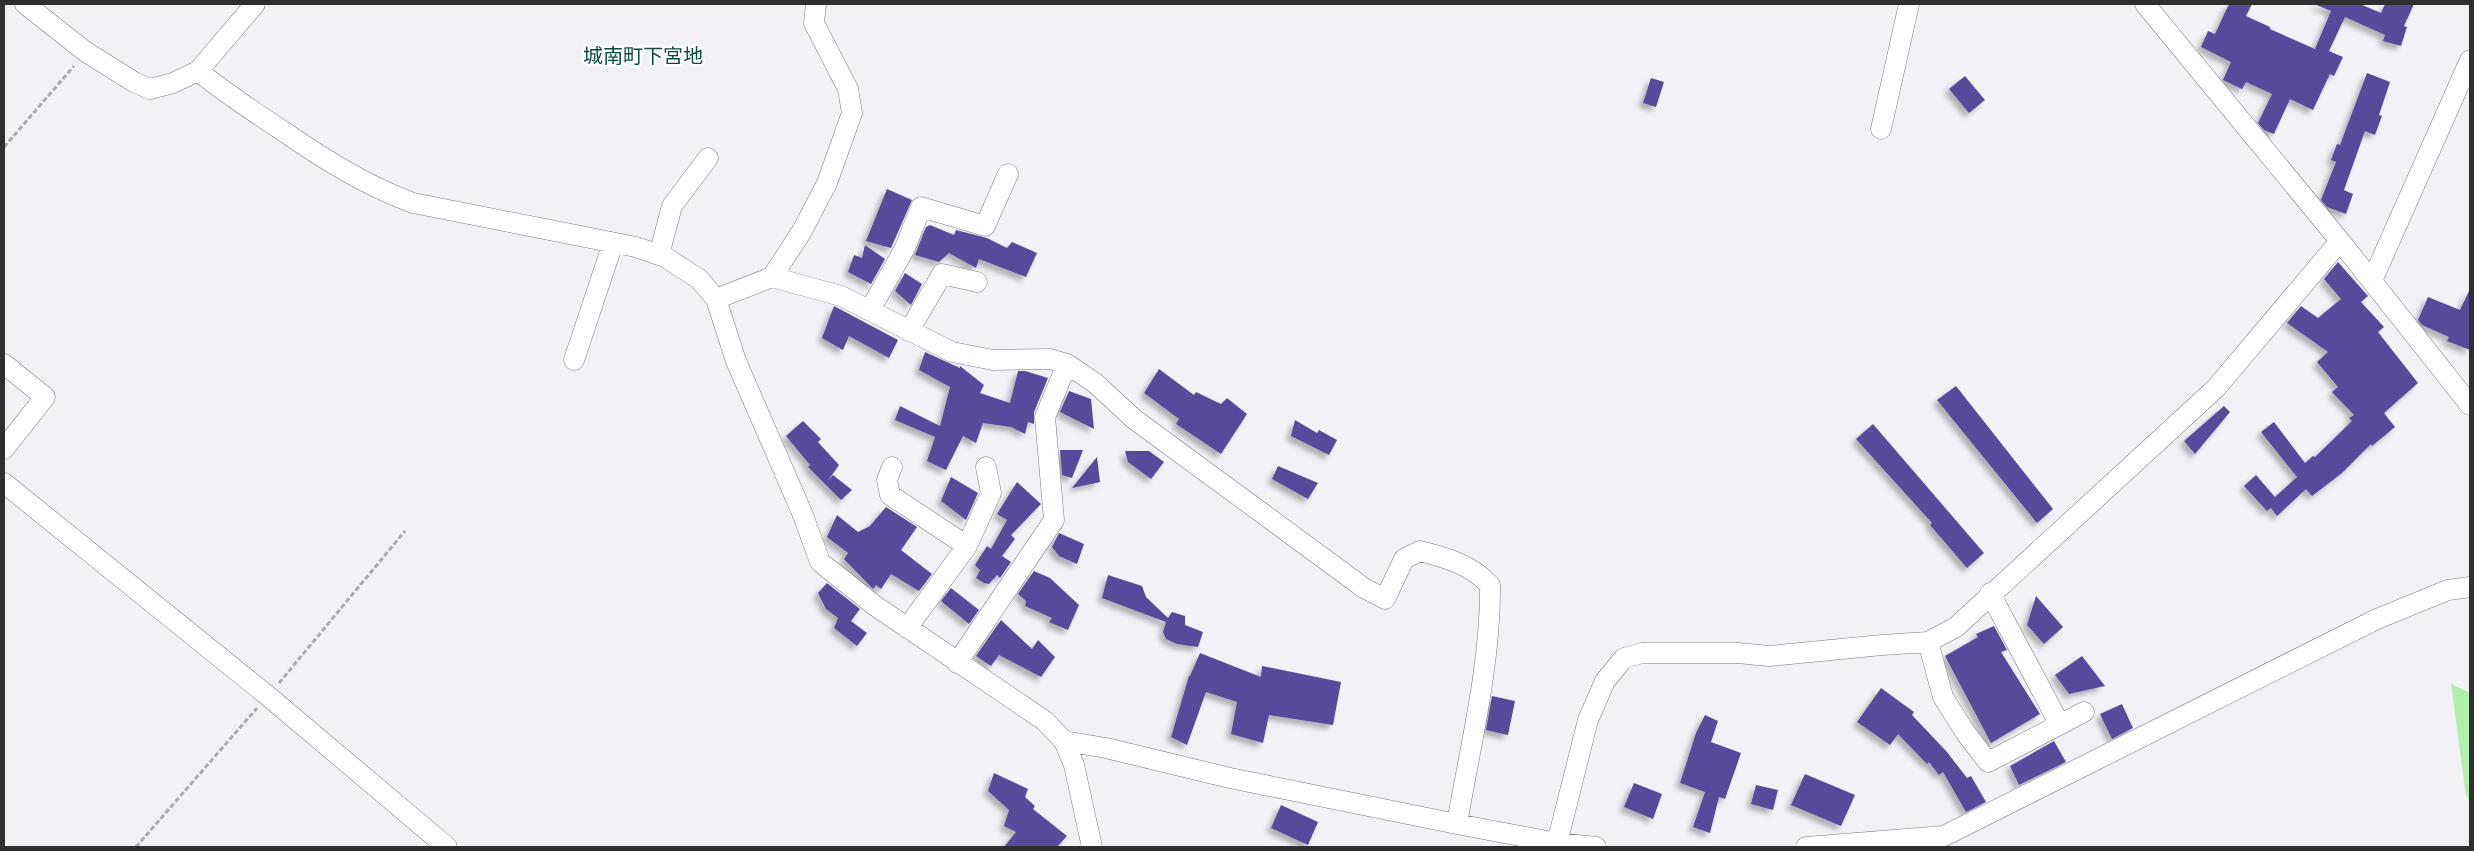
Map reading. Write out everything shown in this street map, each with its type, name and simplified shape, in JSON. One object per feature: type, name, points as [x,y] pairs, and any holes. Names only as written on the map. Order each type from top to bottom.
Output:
[{"type":"street","points":[[25,4],[86,52],[134,82],[150,88],[173,83],[198,71],[255,4]]},
{"type":"street","points":[[772,277],[802,231],[827,183],[852,113],[848,89],[814,22],[816,4]]},
{"type":"street","points":[[1881,129],[1909,4]]},
{"type":"street","points":[[2145,4],[2340,241],[2470,405]]},
{"type":"street","points":[[2372,282],[2470,60]]},
{"type":"street","points":[[198,71],[223,91],[317,154],[378,190],[413,203],[613,243],[659,255],[699,279],[716,298],[736,361],[803,515],[820,562],[874,605],[957,664],[1045,722],[1064,741],[1074,764],[1092,847]]},
{"type":"street","points":[[659,255],[672,206],[708,158]]},
{"type":"street","points":[[870,310],[905,248],[921,207],[985,226],[1008,174]]},
{"type":"street","points":[[1557,843],[1588,720],[1605,681],[1624,658],[1642,653],[1738,653],[1769,656],[1882,644],[1928,642],[1956,627],[1990,593],[2216,388],[2340,241]]},
{"type":"street","points":[[574,360],[613,243]]},
{"type":"street","points":[[909,331],[942,274],[977,282]]},
{"type":"street","points":[[716,298],[772,277],[841,296],[952,352],[993,360],[1050,359],[1066,364],[1095,383],[1134,419],[1364,588],[1384,598],[1404,559],[1420,551],[1444,557],[1477,571],[1490,585],[1484,663],[1457,824]]},
{"type":"street","points":[[4,364],[45,397],[4,449]]},
{"type":"street","points":[[957,664],[1054,520],[1045,417],[1066,364]]},
{"type":"street","points":[[892,467],[887,480],[890,495],[966,546]]},
{"type":"street","points":[[907,628],[966,546],[991,492],[986,467]]},
{"type":"street","points":[[4,484],[268,696],[447,847]]},
{"type":"street","points":[[1806,847],[1944,836],[2377,619],[2448,590],[2470,587]]},
{"type":"street","points":[[1990,593],[2060,724]]},
{"type":"street","points":[[1928,642],[1943,697],[1988,762],[2084,712]]},
{"type":"street","points":[[1064,741],[1106,748],[1230,778],[1457,824],[1557,843],[1596,847]]},
{"type":"path","points":[[4,147],[86,52]]},
{"type":"path","points":[[136,847],[268,696],[405,531]]},
{"type":"green space","points":[[2451,684],[2470,693],[2470,802],[2466,795]]},
{"type":"building","points":[[2229,4],[2252,4],[2246,16],[2315,49],[2331,11],[2314,4],[2360,4],[2381,13],[2385,4],[2414,4],[2404,26],[2407,27],[2401,46],[2383,41],[2385,35],[2345,17],[2329,51],[2343,57],[2334,76],[2330,74],[2313,110],[2290,99],[2274,134],[2264,130],[2258,123],[2272,94],[2246,82],[2242,89],[2223,80],[2231,62],[2201,47],[2208,31],[2215,34]]},
{"type":"building","points":[[2367,73],[2390,82],[2379,115],[2382,116],[2375,135],[2365,131],[2344,190],[2353,194],[2346,214],[2327,207],[2321,200],[2336,162],[2331,160],[2337,144],[2340,145]]},
{"type":"building","points":[[1965,76],[1985,100],[1969,113],[1949,89]]},
{"type":"building","points":[[1651,78],[1664,82],[1656,107],[1643,103]]},
{"type":"building","points":[[887,189],[912,200],[891,248],[866,241]]},
{"type":"building","points":[[930,225],[954,235],[956,230],[987,238],[1007,248],[1012,242],[1037,253],[1026,277],[979,259],[976,268],[949,253],[939,262],[915,255],[926,227]]},
{"type":"building","points":[[865,245],[885,259],[871,284],[848,272],[854,255],[862,258]]},
{"type":"building","points":[[2338,262],[2368,296],[2361,302],[2384,327],[2378,332],[2418,383],[2384,413],[2395,427],[2372,446],[2371,444],[2342,473],[2312,496],[2306,489],[2277,516],[2271,508],[2267,511],[2244,486],[2256,475],[2275,497],[2297,477],[2261,432],[2274,422],[2305,463],[2313,456],[2315,457],[2352,421],[2349,418],[2354,415],[2332,392],[2338,387],[2317,362],[2328,352],[2287,323],[2301,306],[2318,318],[2341,299],[2324,279]]},
{"type":"building","points":[[905,273],[922,284],[911,305],[895,291]]},
{"type":"building","points":[[2470,289],[2470,350],[2447,341],[2449,337],[2422,325],[2418,320],[2428,297],[2460,310]]},
{"type":"building","points":[[834,306],[898,340],[889,358],[849,336],[843,350],[822,338]]},
{"type":"building","points":[[925,352],[960,368],[960,366],[984,385],[980,393],[1010,403],[1018,371],[1025,371],[1048,378],[1034,412],[1034,424],[1028,422],[1025,434],[1011,427],[983,423],[976,443],[963,436],[946,470],[927,461],[935,437],[895,420],[900,406],[940,426],[950,387],[919,370]]},
{"type":"building","points":[[1159,369],[1194,395],[1196,392],[1221,404],[1227,398],[1247,414],[1221,454],[1176,424],[1179,419],[1144,393]]},
{"type":"building","points":[[1956,386],[2053,509],[2037,523],[1937,400]]},
{"type":"building","points":[[1069,391],[1091,399],[1094,429],[1060,412]]},
{"type":"building","points":[[2224,406],[2230,412],[2195,454],[2184,441]]},
{"type":"building","points":[[1295,420],[1317,433],[1319,430],[1337,440],[1329,455],[1291,436]]},
{"type":"building","points":[[803,421],[821,439],[818,442],[839,465],[827,482],[833,475],[852,490],[841,500],[808,467],[810,465],[786,436]]},
{"type":"building","points":[[1873,424],[1984,553],[1967,568],[1930,525],[1932,523],[1856,439]]},
{"type":"building","points":[[1060,450],[1083,450],[1072,478],[1062,475]]},
{"type":"building","points":[[1125,451],[1149,451],[1164,462],[1151,479],[1128,462]]},
{"type":"building","points":[[1097,457],[1100,482],[1072,488]]},
{"type":"building","points":[[1278,466],[1318,483],[1308,499],[1272,479]]},
{"type":"building","points":[[951,477],[978,493],[966,520],[941,501]]},
{"type":"building","points":[[1017,482],[1041,504],[1011,535],[1015,539],[1002,556],[1011,562],[1000,578],[997,575],[989,584],[984,583],[976,578],[980,570],[975,565],[987,546],[991,549],[1007,520],[997,514]]},
{"type":"building","points":[[886,507],[917,527],[901,550],[932,574],[919,591],[891,574],[881,589],[876,585],[873,589],[844,559],[848,553],[827,537],[837,515],[858,532],[870,526]]},
{"type":"building","points":[[1059,533],[1084,544],[1077,564],[1059,556],[1052,547]]},
{"type":"building","points":[[1034,571],[1050,578],[1079,605],[1068,630],[1049,622],[1052,618],[1025,606],[1026,601],[1018,594]]},
{"type":"building","points":[[1108,575],[1142,586],[1146,597],[1168,618],[1172,612],[1185,616],[1185,625],[1203,632],[1198,647],[1177,644],[1166,639],[1163,632],[1166,622],[1102,598]]},
{"type":"building","points":[[827,583],[860,609],[851,621],[867,633],[857,646],[834,628],[838,618],[826,609],[818,593]]},
{"type":"building","points":[[951,588],[979,610],[969,624],[941,601]]},
{"type":"building","points":[[2036,596],[2063,627],[2044,644],[2027,625]]},
{"type":"building","points":[[1001,620],[1032,649],[1038,640],[1055,657],[1041,677],[999,655],[991,666],[976,656]]},
{"type":"building","points":[[1994,626],[2007,650],[2001,652],[2040,714],[1991,743],[1945,656],[1978,637],[1976,634]]},
{"type":"building","points":[[1200,653],[1261,677],[1262,666],[1341,682],[1333,725],[1269,715],[1263,743],[1231,734],[1237,702],[1206,692],[1187,745],[1171,737],[1189,676]]},
{"type":"building","points":[[2082,656],[2105,686],[2069,694],[2055,675]]},
{"type":"building","points":[[1881,688],[1914,712],[1912,715],[1947,752],[1967,778],[1971,776],[1986,802],[1966,812],[1943,772],[1939,775],[1929,762],[1927,764],[1898,734],[1890,745],[1857,722]]},
{"type":"building","points":[[1492,696],[1515,701],[1508,735],[1486,730]]},
{"type":"building","points":[[2122,704],[2133,728],[2112,739],[2100,714]]},
{"type":"building","points":[[1705,715],[1718,721],[1711,742],[1741,753],[1725,799],[1719,797],[1710,833],[1693,827],[1705,792],[1680,783],[1696,733]]},
{"type":"building","points":[[2054,741],[2066,762],[2019,785],[2010,766]]},
{"type":"building","points":[[994,773],[1028,789],[1025,797],[1035,806],[1033,809],[1067,836],[1057,847],[1004,847],[1016,832],[1004,826],[1009,810],[988,791]]},
{"type":"building","points":[[1805,774],[1855,795],[1841,826],[1791,805]]},
{"type":"building","points":[[1634,783],[1662,794],[1653,819],[1624,807]]},
{"type":"building","points":[[1756,785],[1778,790],[1773,810],[1751,804]]},
{"type":"building","points":[[1281,805],[1318,822],[1308,845],[1271,828]]},
{"type":"district","name":"城南町下宮地","points":[[643,56]]}]
